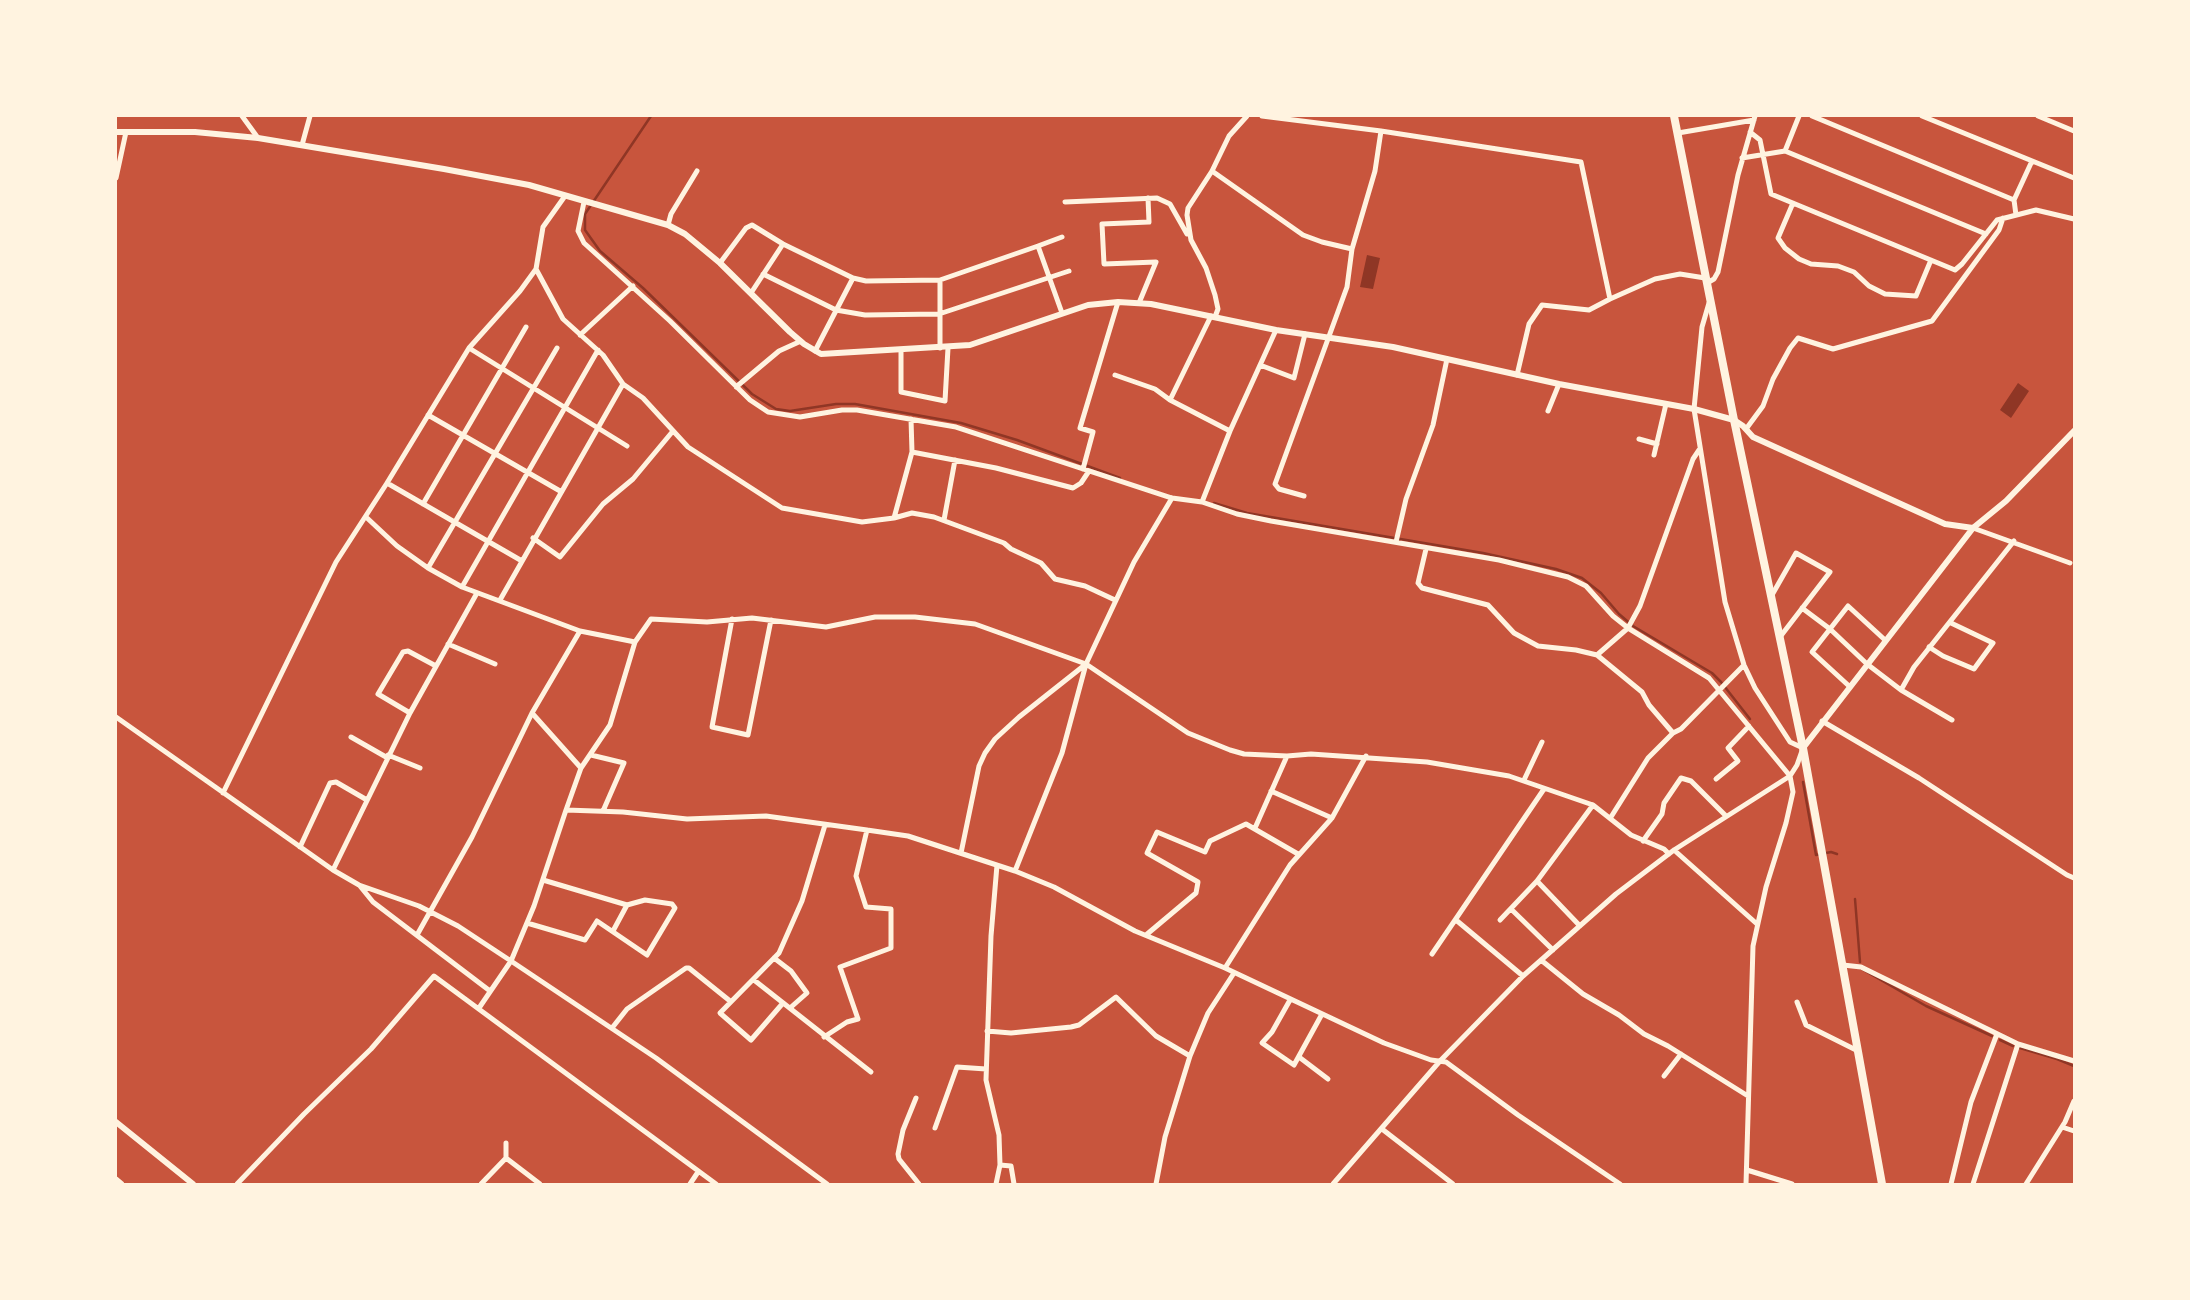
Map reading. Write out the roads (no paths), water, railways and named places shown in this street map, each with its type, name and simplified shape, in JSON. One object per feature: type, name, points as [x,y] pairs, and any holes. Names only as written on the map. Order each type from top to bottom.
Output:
[{"type":"main road","points":[[1674,116],[1803,748],[1882,1185]]},
{"type":"street","points":[[242,116],[258,138]]},
{"type":"street","points":[[302,145],[310,116]]},
{"type":"street","points":[[1191,240],[1186,215],[1188,208],[1212,171],[1229,136],[1247,116]]},
{"type":"street","points":[[1262,116],[1381,131],[1581,162],[1610,299]]},
{"type":"street","points":[[1784,151],[1799,116]]},
{"type":"street","points":[[1812,116],[2014,200]]},
{"type":"street","points":[[1922,116],[2074,178]]},
{"type":"street","points":[[2038,116],[2074,131]]},
{"type":"street","points":[[1678,133],[1755,118]]},
{"type":"street","points":[[1517,375],[1529,324],[1542,305],[1589,310],[1655,279],[1680,274],[1706,280],[1714,279],[1718,272],[1742,158],[1755,118]]},
{"type":"street","points":[[1304,496],[1279,489],[1275,484],[1347,287],[1352,249],[1375,171],[1381,131]]},
{"type":"street","points":[[116,132],[195,132],[302,145],[529,185],[668,225],[685,234],[720,263],[801,341],[815,351],[831,354],[970,345],[1088,304],[1139,303],[1276,330],[1393,347],[1559,384],[1694,409],[1734,420],[1753,437],[1945,524],[1973,528],[2070,563]]},
{"type":"street","points":[[116,178],[126,132]]},
{"type":"street","points":[[1750,132],[1760,140],[1771,194],[1955,270],[1997,220],[2036,210],[2074,219]]},
{"type":"street","points":[[1742,158],[1784,151],[1986,234]]},
{"type":"street","points":[[2016,215],[2014,200],[2032,161]]},
{"type":"street","points":[[668,225],[671,214],[697,171]]},
{"type":"street","points":[[1212,171],[1297,231],[1322,242],[1352,249]]},
{"type":"street","points":[[223,793],[336,562],[469,348],[536,269],[542,227],[565,196]]},
{"type":"street","points":[[1139,303],[1156,262],[1104,264],[1102,224],[1149,222],[1148,198]]},
{"type":"street","points":[[1065,202],[1157,198],[1170,204],[1206,268],[1218,309],[1170,400]]},
{"type":"street","points":[[584,202],[578,230],[584,243],[739,385],[750,400],[768,412],[800,417],[849,409],[956,427],[1172,498],[1202,502],[1237,514],[1499,560],[1568,577],[1586,586],[1613,616],[1628,628],[1723,687],[1749,726],[1790,776],[1793,792],[1753,946],[1746,1185]]},
{"type":"street","points":[[1793,203],[1778,238],[1785,248],[1811,264],[1838,265],[1854,272],[1869,286],[1885,294],[1916,296],[1931,260]]},
{"type":"street","points":[[1746,429],[1763,406],[1784,358],[1798,338],[1833,349],[1932,321],[1999,230],[2003,218]]},
{"type":"street","points":[[720,263],[748,226],[755,227],[783,244],[853,278],[866,281],[940,280],[1062,237]]},
{"type":"street","points":[[751,293],[783,244]]},
{"type":"street","points":[[1038,246],[1062,313]]},
{"type":"street","points":[[536,269],[562,319],[598,351],[623,384],[643,398],[688,447],[782,508],[862,522],[894,519],[912,513],[944,520],[1004,542],[1011,549],[1041,564],[1055,579],[1085,586],[1115,600]]},
{"type":"street","points":[[763,274],[836,310],[865,315],[939,314],[1069,271]]},
{"type":"street","points":[[815,351],[853,278]]},
{"type":"street","points":[[901,350],[901,391],[945,401],[944,348],[939,314],[940,280]]},
{"type":"street","points":[[580,335],[633,286]]},
{"type":"street","points":[[1710,300],[1702,327],[1694,409],[1725,602],[1744,665],[1755,688],[1790,742],[1803,748]]},
{"type":"street","points":[[912,452],[1030,476],[1073,488],[1082,484],[1093,432],[1080,428],[1118,302]]},
{"type":"street","points":[[423,504],[526,327]]},
{"type":"street","points":[[1202,502],[1230,431],[1276,330]]},
{"type":"street","points":[[1260,365],[1293,378],[1305,334]]},
{"type":"street","points":[[739,385],[779,351],[801,341]]},
{"type":"street","points":[[469,348],[627,446]]},
{"type":"street","points":[[428,568],[557,348]]},
{"type":"street","points":[[462,587],[598,351]]},
{"type":"street","points":[[1396,542],[1406,499],[1433,425],[1447,359]]},
{"type":"street","points":[[1115,375],[1155,389],[1170,400],[1230,431]]},
{"type":"street","points":[[500,600],[623,384]]},
{"type":"street","points":[[1548,411],[1559,384]]},
{"type":"street","points":[[1654,455],[1666,404]]},
{"type":"street","points":[[428,415],[495,456],[560,491]]},
{"type":"street","points":[[894,519],[912,452],[911,419]]},
{"type":"street","points":[[533,538],[560,556],[603,504],[633,480],[673,431]]},
{"type":"street","points":[[1333,1185],[1440,1061],[1523,976],[1616,894],[1672,852],[1790,776],[1803,748],[1822,721],[1973,528],[2006,501],[2074,431]]},
{"type":"street","points":[[1639,439],[1657,444]]},
{"type":"street","points":[[1597,655],[1628,628],[1640,607],[1692,459],[1699,450]]},
{"type":"street","points":[[944,520],[955,460]]},
{"type":"street","points":[[387,483],[522,561]]},
{"type":"street","points":[[1015,871],[1062,753],[1086,664],[1134,562],[1172,498]]},
{"type":"street","points":[[366,517],[397,546],[462,587],[580,631],[635,642]]},
{"type":"street","points":[[1901,690],[1929,647],[1951,623],[2014,541]]},
{"type":"street","points":[[1426,549],[1418,583],[1422,588],[1488,605],[1514,633],[1538,646],[1597,655],[1642,692],[1648,705],[1673,733]]},
{"type":"street","points":[[1772,595],[1796,553],[1830,572],[1780,637]]},
{"type":"street","points":[[332,870],[387,756],[477,593]]},
{"type":"street","points":[[1849,687],[1812,652],[1849,606],[1885,640]]},
{"type":"street","points":[[1802,608],[1901,690],[1952,720]]},
{"type":"street","points":[[479,1009],[511,961],[543,880],[581,768],[610,725],[635,642],[649,621],[655,618],[687,622],[771,620],[826,627],[875,617],[957,620],[993,629],[1086,664],[1188,733],[1237,752],[1287,756],[1366,756],[1478,769],[1524,780],[1593,805],[1631,835],[1672,852],[1757,924]]},
{"type":"street","points":[[732,619],[712,727],[748,734],[771,620]]},
{"type":"street","points":[[1929,647],[1942,656],[1974,669],[1993,643],[1951,623]]},
{"type":"street","points":[[417,936],[475,830],[532,713],[580,631]]},
{"type":"street","points":[[448,644],[495,664]]},
{"type":"street","points":[[410,713],[378,694],[403,652],[408,651],[436,666]]},
{"type":"street","points":[[961,853],[979,766],[985,753],[995,739],[1019,717],[1086,664]]},
{"type":"street","points":[[1611,817],[1648,758],[1673,733],[1681,729],[1744,665]]},
{"type":"street","points":[[532,713],[581,768]]},
{"type":"street","points":[[117,719],[332,870],[359,885],[431,912],[458,926],[612,1028],[776,1145],[827,1185]]},
{"type":"street","points":[[1822,721],[1919,778],[2074,878]]},
{"type":"street","points":[[1716,779],[1738,761],[1728,748],[1749,726]]},
{"type":"street","points":[[351,737],[387,756],[420,768]]},
{"type":"street","points":[[1524,780],[1542,742]]},
{"type":"street","points":[[591,755],[624,763],[603,811]]},
{"type":"street","points":[[1255,828],[1287,756]]},
{"type":"street","points":[[1225,968],[1298,854],[1332,818],[1366,756]]},
{"type":"street","points":[[1643,841],[1681,778],[1691,780],[1726,817]]},
{"type":"street","points":[[300,847],[330,783],[336,782],[367,800]]},
{"type":"street","points":[[1432,954],[1544,789]]},
{"type":"street","points":[[1271,791],[1332,818]]},
{"type":"street","points":[[1500,920],[1538,881],[1593,805]]},
{"type":"street","points":[[566,810],[687,819],[766,816],[908,836],[1015,871],[1054,887],[1146,935],[1225,968],[1384,1043],[1446,1062],[1620,1185]]},
{"type":"street","points":[[1146,935],[1196,893],[1198,882],[1147,853],[1157,832],[1205,852],[1210,841],[1246,824],[1298,854]]},
{"type":"street","points":[[783,1003],[751,1040],[720,1013],[754,980],[783,945],[802,901],[825,825]]},
{"type":"street","points":[[824,1037],[847,1022],[859,1019],[840,967],[891,948],[891,909],[866,907],[856,876],[867,830]]},
{"type":"street","points":[[996,1185],[1000,1165],[999,1135],[986,1080],[986,1069],[993,896],[997,865]]},
{"type":"street","points":[[527,923],[585,940],[597,921],[647,955],[675,908],[672,904],[645,900],[627,905],[543,880]]},
{"type":"street","points":[[1538,881],[1580,926]]},
{"type":"street","points":[[359,885],[373,902],[490,991]]},
{"type":"street","points":[[612,930],[627,905]]},
{"type":"street","points":[[1511,909],[1553,950]]},
{"type":"street","points":[[1456,920],[1523,976]]},
{"type":"street","points":[[774,958],[791,971],[807,993],[790,1008]]},
{"type":"street","points":[[1541,960],[1583,994],[1748,1096]]},
{"type":"street","points":[[1843,965],[1861,967],[2018,1044],[2074,1061]]},
{"type":"street","points":[[612,1028],[627,1009],[685,968],[689,968],[730,1001]]},
{"type":"street","points":[[1156,1185],[1165,1137],[1190,1056],[1208,1013],[1234,973]]},
{"type":"street","points":[[237,1185],[304,1114],[371,1049],[434,976],[716,1185]]},
{"type":"street","points":[[754,980],[871,1072]]},
{"type":"street","points":[[987,1031],[1011,1034],[1079,1025],[1116,997],[1156,1036],[1190,1056]]},
{"type":"street","points":[[1290,1000],[1272,1032],[1262,1043],[1294,1065],[1322,1014]]},
{"type":"street","points":[[1797,1002],[1806,1025],[1858,1051]]},
{"type":"street","points":[[1951,1185],[1971,1101],[1997,1034]]},
{"type":"street","points":[[1973,1185],[2018,1044]]},
{"type":"street","points":[[1664,1076],[1681,1054]]},
{"type":"street","points":[[1299,1058],[1328,1079]]},
{"type":"street","points":[[936,1128],[957,1068],[986,1069]]},
{"type":"street","points":[[916,1098],[903,1130],[898,1154],[919,1185]]},
{"type":"street","points":[[2026,1185],[2062,1127],[2074,1101]]},
{"type":"street","points":[[116,1122],[193,1185]]},
{"type":"street","points":[[2062,1127],[2074,1131]]},
{"type":"street","points":[[1382,1129],[1453,1185]]},
{"type":"street","points":[[481,1185],[506,1158],[506,1143]]},
{"type":"street","points":[[506,1158],[540,1185]]},
{"type":"street","points":[[1000,1165],[1011,1166],[1014,1185]]},
{"type":"street","points":[[1747,1170],[1793,1185]]},
{"type":"street","points":[[690,1185],[698,1172]]},
{"type":"street","points":[[116,1179],[122,1185]]},
{"type":"waterway","points":[[651,116],[585,214],[585,230],[600,251],[643,288],[752,394],[776,409],[790,411],[855,404],[961,423],[1017,440],[1120,478]]},
{"type":"waterway","points":[[1214,503],[1247,513],[1483,553],[1556,569],[1582,578],[1633,626],[1712,673],[1750,719]]},
{"type":"waterway","points":[[1803,782],[1816,855],[1831,852],[1837,854]]},
{"type":"waterway","points":[[1855,899],[1860,962]]},
{"type":"waterway","points":[[1860,968],[1926,1006],[1992,1036]]},
{"type":"waterway","points":[[2000,1040],[2013,1046]]},
{"type":"waterway","points":[[2020,1048],[2074,1066]]}]
